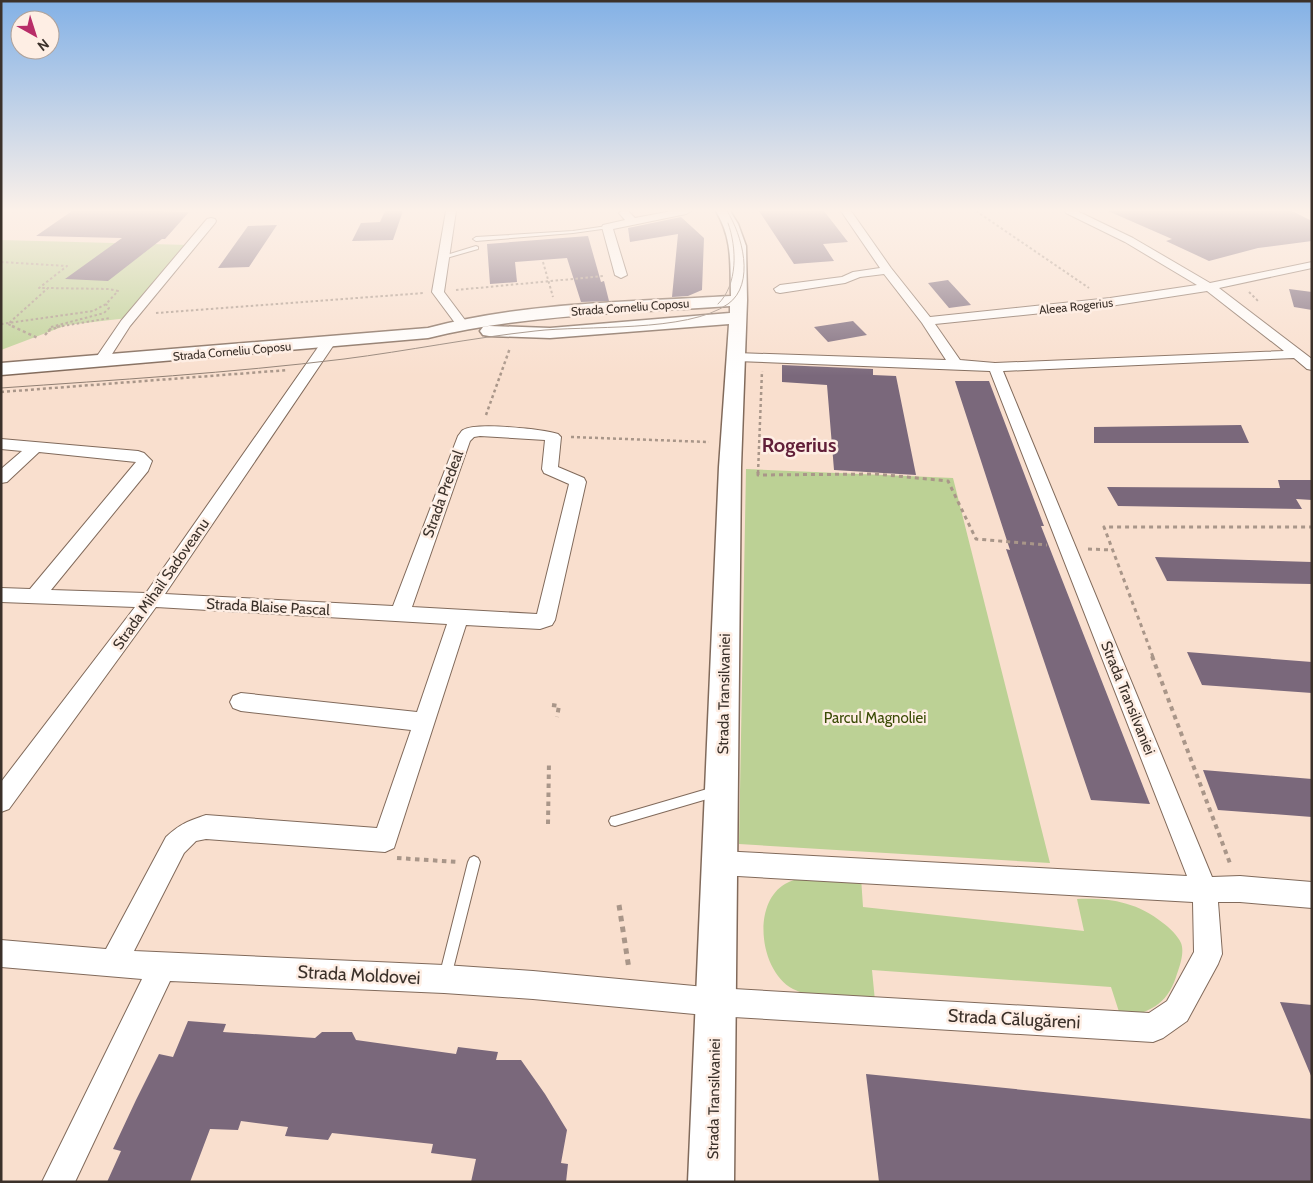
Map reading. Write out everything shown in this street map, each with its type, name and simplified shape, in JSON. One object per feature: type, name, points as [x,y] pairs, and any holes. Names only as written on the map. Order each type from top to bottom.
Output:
[{"type":"main road","name":"Strada Transilvaniei","points":[[712,1182],[722,790],[746,443],[745,354],[738,318],[738,266]]},
{"type":"main road","name":"Strada Corneliu Coposu","points":[[1,369],[428,334],[462,324],[512,316],[739,300]]},
{"type":"main road","name":"Strada Corneliu Coposu","points":[[462,324],[493,332],[550,333],[738,318]]},
{"type":"main road","points":[[666,325],[691,327],[704,331],[720,337],[745,354]]},
{"type":"street","points":[[100,362],[125,324],[173,266]]},
{"type":"street","points":[[442,266],[438,292],[462,324]]},
{"type":"street","points":[[618,266],[621,275]]},
{"type":"street","points":[[883,266],[927,321],[956,364]]},
{"type":"street","points":[[1173,266],[1208,287],[1312,366]]},
{"type":"street","name":"Aleea Rogerius","points":[[927,321],[1110,302],[1208,287],[1306,266]]},
{"type":"street","points":[[780,289],[845,280],[857,274],[886,270]]},
{"type":"street","name":"Strada Mihail Sadoveanu","points":[[1,801],[151,600],[328,343]]},
{"type":"street","points":[[745,354],[995,366],[1296,354]]},
{"type":"street","name":"Strada Transilvaniei","points":[[995,366],[1205,890]]},
{"type":"street","points":[[480,431],[550,436]]},
{"type":"street","name":"Strada Predeal","points":[[400,614],[463,438],[469,433],[480,431]]},
{"type":"street","name":"Strada Blaise Pascal","points":[[1,595],[151,600],[535,622],[545,620],[578,482],[550,469],[553,443],[550,436]]},
{"type":"street","points":[[1,444],[138,456],[144,461],[142,466],[34,597]]},
{"type":"street","points":[[1,478],[36,446]]},
{"type":"street","points":[[113,963],[175,845],[189,832],[206,827],[385,840],[426,722],[459,617]]},
{"type":"street","points":[[241,702],[426,722]]},
{"type":"street","points":[[720,863],[1205,890],[1240,889],[1312,895]]},
{"type":"street","name":"Strada Călugăreni","points":[[716,1002],[1153,1028],[1177,1011],[1208,954],[1205,890]]},
{"type":"street","name":"Strada Moldovei","points":[[1,954],[162,967],[444,979],[716,1002]]},
{"type":"street","points":[[58,1182],[162,967]]},
{"type":"lane","points":[[615,821],[722,790]]},
{"type":"lane","points":[[444,979],[474,862]]},
{"type":"path","points":[[1,324],[93,311],[106,304],[118,291],[110,289],[39,288],[67,266]]},
{"type":"path","points":[[544,266],[557,312]]},
{"type":"path","points":[[1057,266],[1110,302]]},
{"type":"path","points":[[438,292],[621,275]]},
{"type":"path","points":[[8,324],[48,288]]},
{"type":"path","points":[[231,307],[425,293]]},
{"type":"path","points":[[45,335],[51,327],[57,324],[104,313],[109,308],[106,304]]},
{"type":"path","points":[[8,324],[38,338]]},
{"type":"path","points":[[480,431],[516,333]]},
{"type":"path","points":[[745,354],[746,443],[758,475],[876,474],[948,481],[976,539],[1113,550]]},
{"type":"path","points":[[1,392],[313,365]]},
{"type":"path","points":[[550,436],[746,443]]},
{"type":"path","points":[[1240,889],[1104,527],[1312,527]]},
{"type":"path","points":[[552,705],[559,706],[557,717]]},
{"type":"path","points":[[548,824],[549,761]]},
{"type":"path","points":[[385,840],[394,858],[474,862]]},
{"type":"path","points":[[619,905],[634,994]]},
{"type":"green space","points":[[1,266],[171,266],[128,318],[67,325],[1,350]]},
{"type":"green space","name":"Parcul Magnoliei","points":[[746,469],[953,478],[1050,863],[739,844]]},
{"type":"green space","points":[[822,876],[861,877],[863,907],[1084,931],[1077,899],[1101,899],[1123,903],[1143,910],[1174,932],[1180,940],[1182,947],[1180,965],[1172,987],[1162,1001],[1148,1010],[1121,1018],[1111,987],[872,970],[875,1001],[822,998],[793,989],[782,980],[773,968],[767,954],[764,922],[767,906],[774,894],[785,884],[802,878]]},
{"type":"building","points":[[83,266],[127,266],[108,281],[65,279]]},
{"type":"building","points":[[219,266],[250,266],[249,267],[218,268]]},
{"type":"building","points":[[489,266],[515,266],[517,282],[490,284]]},
{"type":"building","points":[[570,266],[597,266],[601,282],[604,281],[609,301],[581,302]]},
{"type":"building","points":[[675,266],[703,266],[702,290],[688,296],[672,297]]},
{"type":"building","points":[[948,280],[971,305],[949,308],[928,283]]},
{"type":"building","points":[[1289,289],[1312,292],[1312,310],[1294,307]]},
{"type":"building","points":[[853,321],[867,335],[828,342],[814,327]]},
{"type":"building","points":[[782,365],[873,369],[873,375],[896,376],[916,475],[834,470],[827,385],[782,382]]},
{"type":"building","points":[[955,381],[989,381],[1044,526],[1041,526],[1150,804],[1091,800],[1006,549],[1010,550]]},
{"type":"building","points":[[1241,425],[1249,443],[1094,443],[1094,427]]},
{"type":"building","points":[[1278,480],[1312,480],[1312,500],[1296,499],[1302,509],[1118,506],[1107,487],[1280,488]]},
{"type":"building","points":[[1155,557],[1312,562],[1312,584],[1167,581]]},
{"type":"building","points":[[1187,652],[1312,662],[1312,693],[1202,685]]},
{"type":"building","points":[[1203,770],[1312,779],[1312,817],[1218,810]]},
{"type":"building","points":[[1280,1002],[1312,1005],[1312,1078]]},
{"type":"building","points":[[188,1021],[226,1024],[223,1032],[315,1038],[322,1032],[352,1032],[356,1040],[456,1054],[458,1047],[498,1052],[496,1060],[521,1060],[567,1130],[561,1163],[568,1164],[566,1182],[471,1182],[476,1159],[431,1153],[433,1144],[332,1133],[328,1140],[285,1136],[288,1127],[241,1121],[238,1130],[210,1129],[190,1182],[107,1182],[121,1151],[113,1149],[159,1054],[173,1057]]},
{"type":"building","points":[[866,1074],[1312,1119],[1312,1182],[879,1182]]},
{"type":"tram line","points":[[718,304],[725,296],[729,287],[734,266]]},
{"type":"tram line","points":[[1,388],[258,368],[344,359],[535,331],[635,326],[688,320],[710,313],[728,304],[737,295],[742,284],[744,266]]},
{"type":"district","name":"Rogerius","points":[[799,445]]}]
